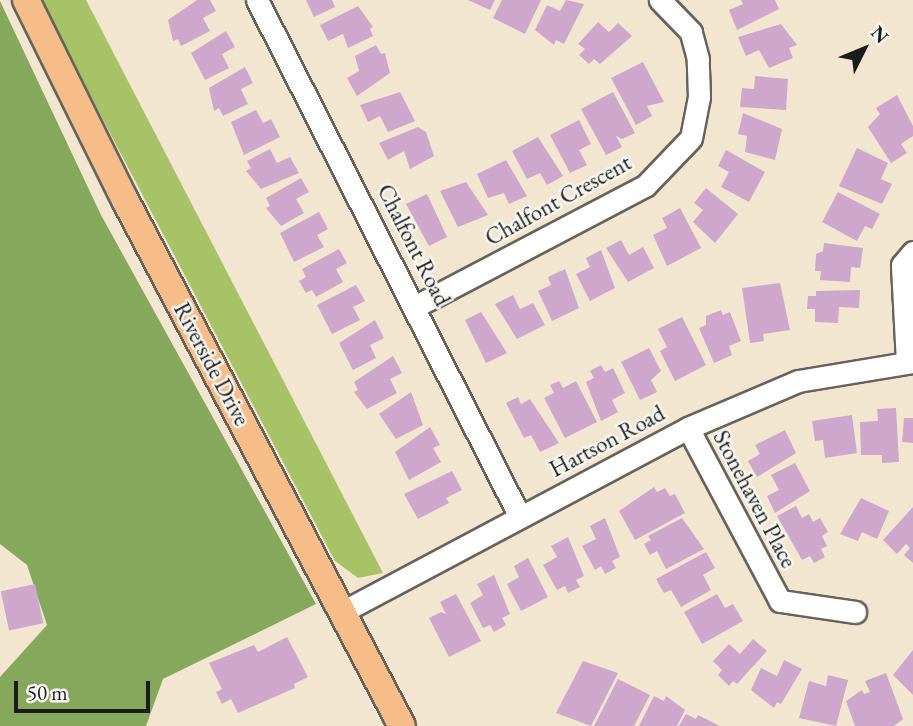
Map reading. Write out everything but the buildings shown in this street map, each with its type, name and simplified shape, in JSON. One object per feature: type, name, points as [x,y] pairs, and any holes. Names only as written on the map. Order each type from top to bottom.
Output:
[{"type":"main road","name":"Riverside Drive","points":[[26,0],[125,200],[402,726]]},
{"type":"street","name":"Chalfont Road","points":[[257,0],[416,306],[520,517]]},
{"type":"street","name":"Chalfont Crescent","points":[[416,306],[645,186],[691,138],[699,97],[698,59],[691,32],[660,0]]},
{"type":"street","points":[[910,362],[902,265],[913,252]]},
{"type":"street","name":"Hartson Road","points":[[342,612],[688,428],[798,380],[910,362]]},
{"type":"street","name":"Stonehaven Place","points":[[688,428],[780,601],[855,612]]},
{"type":"green space","points":[[40,0],[86,0],[383,573],[358,578],[335,561]]},
{"type":"green space","points":[[0,1],[101,215],[316,604],[163,679],[146,726],[0,726],[0,677],[47,625],[27,565],[0,544]]}]
